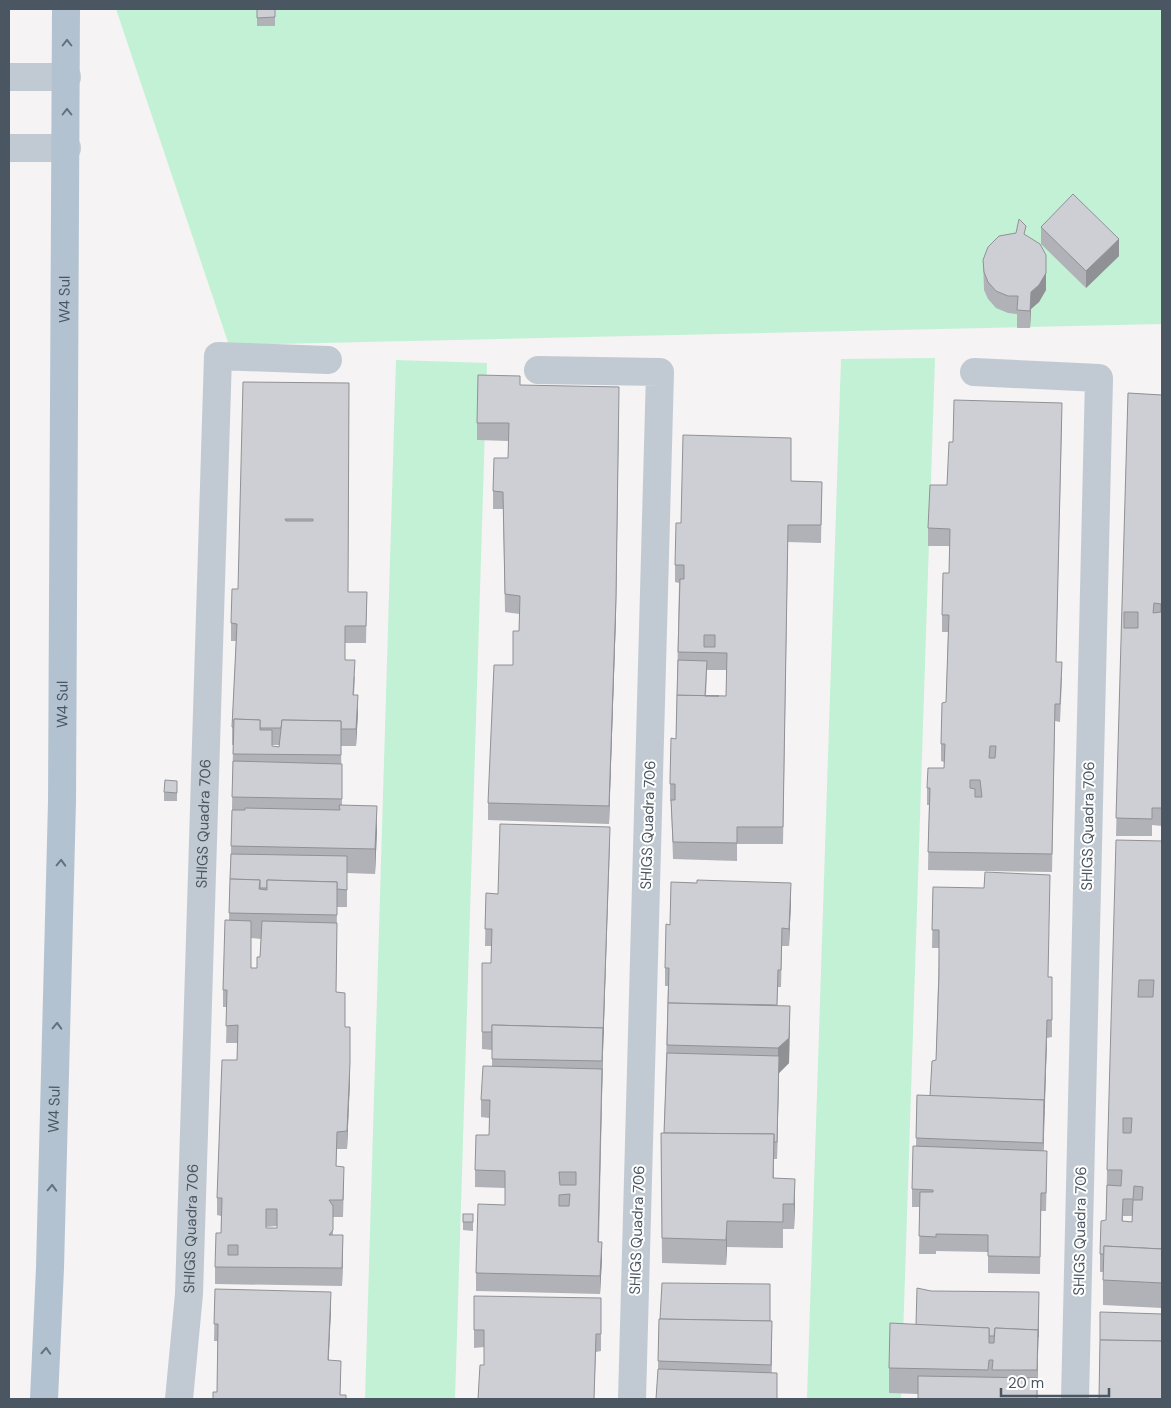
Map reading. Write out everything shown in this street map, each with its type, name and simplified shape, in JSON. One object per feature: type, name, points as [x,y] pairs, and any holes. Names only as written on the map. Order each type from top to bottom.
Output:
[{"type":"main road","name":"W4 Sul","points":[[44,1399],[50,1268],[62,802],[67,148],[66,9]]},
{"type":"street","points":[[9,78],[67,77]]},
{"type":"street","points":[[9,148],[67,148]]},
{"type":"street","name":"SHIGS Quadra 706","points":[[179,1399],[189,1285],[218,356],[328,360]]},
{"type":"street","name":"SHIGS Quadra 706","points":[[538,370],[660,372],[632,1399]]},
{"type":"street","name":"SHIGS Quadra 706","points":[[974,372],[1099,378],[1075,1399]]},
{"type":"green space","points":[[116,9],[1162,9],[1162,324],[229,345]]},
{"type":"green space","points":[[935,358],[901,1399],[807,1399],[841,359]]},
{"type":"green space","points":[[396,360],[487,363],[455,1399],[365,1399]]},
{"type":"building","points":[[257,9],[275,9],[275,17],[257,18]]},
{"type":"building","points":[[1073,194],[1119,239],[1086,271],[1041,227]]},
{"type":"building","points":[[1019,219],[1026,226],[1024,234],[1040,244],[1046,255],[1046,273],[1039,285],[1031,292],[1030,311],[1017,310],[1018,296],[1008,296],[996,291],[988,282],[984,272],[983,260],[988,247],[999,236],[1016,233]]},
{"type":"building","points":[[478,375],[520,376],[520,385],[619,387],[616,598],[609,806],[488,803],[494,665],[513,665],[513,631],[519,631],[520,596],[505,594],[503,492],[493,491],[494,458],[508,458],[509,423],[477,423]]},
{"type":"building","points":[[243,382],[349,383],[348,592],[367,592],[366,626],[345,626],[345,660],[355,660],[353,695],[358,695],[356,729],[341,729],[341,721],[282,720],[281,728],[260,728],[260,720],[234,719],[234,727],[232,727],[237,624],[231,623],[232,589],[238,589]],"holes":[[[285,519],[313,519],[313,521],[286,521]]]},
{"type":"building","points":[[1128,393],[1162,395],[1162,808],[1152,808],[1152,819],[1116,818]],"holes":[[[1154,603],[1161,604],[1161,612],[1153,613]],[[1124,612],[1138,612],[1138,628],[1124,628]]]},
{"type":"building","points":[[954,400],[1062,403],[1056,662],[1062,662],[1060,704],[1055,704],[1052,854],[928,852],[930,788],[927,788],[928,768],[944,768],[945,744],[941,744],[942,703],[946,702],[949,615],[942,615],[943,573],[949,573],[950,529],[928,528],[930,485],[947,485],[949,442],[953,442]],"holes":[[[990,746],[996,746],[995,758],[989,758]],[[970,780],[980,780],[982,797],[975,797],[975,789],[970,788]]]},
{"type":"building","points":[[683,435],[791,438],[791,481],[822,482],[821,525],[788,525],[783,827],[737,827],[737,843],[673,842],[671,800],[675,800],[675,784],[670,784],[671,738],[676,739],[677,695],[726,696],[727,653],[678,652],[680,579],[684,579],[684,565],[675,565],[676,523],[681,523]],"holes":[[[704,635],[715,635],[715,647],[704,647]]]},
{"type":"building","points":[[678,660],[707,661],[705,696],[677,695]]},
{"type":"building","points":[[234,719],[260,720],[260,730],[272,730],[272,746],[279,747],[282,720],[341,721],[341,755],[233,754]]},
{"type":"building","points":[[233,761],[342,764],[342,799],[232,797]]},
{"type":"building","points":[[165,780],[177,781],[177,793],[164,792]]},
{"type":"building","points":[[339,805],[377,806],[375,849],[231,846],[232,810],[245,810],[245,808],[340,810]]},
{"type":"building","points":[[500,824],[610,827],[603,1035],[603,1028],[492,1025],[492,1032],[482,1032],[482,963],[491,963],[492,929],[485,929],[486,893],[498,894]]},
{"type":"building","points":[[1116,840],[1162,841],[1162,1249],[1104,1246],[1104,1254],[1100,1254],[1101,1221],[1106,1220],[1107,1185],[1121,1186],[1122,1170],[1107,1170]],"holes":[[[1139,980],[1154,980],[1153,997],[1138,997]],[[1123,1118],[1132,1118],[1131,1133],[1123,1133]],[[1134,1186],[1143,1187],[1142,1200],[1133,1200],[1132,1222],[1122,1221],[1123,1199],[1133,1199]]]},
{"type":"building","points":[[231,854],[347,856],[347,890],[337,889],[337,882],[267,880],[267,888],[260,888],[260,880],[230,879]]},
{"type":"building","points":[[985,872],[1050,875],[1048,977],[1052,977],[1052,1020],[1047,1020],[1044,1108],[1044,1100],[930,1096],[932,1061],[936,1060],[939,974],[939,930],[932,930],[933,887],[984,888]]},
{"type":"building","points":[[230,879],[260,880],[259,889],[267,890],[267,880],[337,882],[337,915],[229,913]]},
{"type":"building","points":[[697,880],[791,883],[789,929],[782,928],[781,970],[778,970],[777,1005],[668,1003],[669,968],[665,968],[666,924],[670,925],[671,882],[697,883]]},
{"type":"building","points":[[225,920],[251,921],[251,968],[257,968],[257,957],[260,957],[262,921],[337,923],[336,992],[345,993],[345,1027],[350,1027],[350,1063],[347,1131],[337,1132],[336,1166],[344,1167],[343,1200],[329,1200],[333,1206],[333,1230],[329,1235],[343,1235],[342,1268],[215,1267],[216,1233],[221,1233],[222,1198],[217,1198],[222,1060],[237,1060],[238,1025],[226,1026],[227,990],[223,990]],"holes":[[[266,1209],[277,1209],[277,1228],[266,1228]],[[228,1245],[238,1245],[238,1255],[228,1255]]]},
{"type":"building","points":[[668,1003],[790,1006],[789,1038],[778,1048],[667,1045]]},
{"type":"building","points":[[492,1025],[603,1028],[602,1061],[492,1059]]},
{"type":"building","points":[[667,1053],[779,1056],[777,1142],[774,1142],[774,1134],[664,1133]]},
{"type":"building","points":[[483,1066],[602,1069],[598,1242],[602,1242],[600,1276],[476,1273],[478,1204],[505,1205],[505,1171],[475,1170],[476,1135],[489,1135],[490,1100],[481,1100]],"holes":[[[559,1172],[576,1172],[576,1185],[560,1185]],[[570,1194],[569,1206],[559,1206],[559,1195]]]},
{"type":"building","points":[[917,1095],[1044,1100],[1043,1143],[916,1138]]},
{"type":"building","points":[[661,1133],[774,1134],[773,1178],[795,1179],[794,1204],[783,1204],[783,1222],[727,1221],[726,1240],[662,1238]]},
{"type":"building","points":[[913,1146],[1047,1151],[1046,1193],[1041,1193],[1040,1257],[988,1256],[988,1235],[936,1234],[936,1237],[919,1236],[920,1192],[933,1192],[933,1190],[912,1189]]},
{"type":"building","points":[[463,1214],[473,1214],[473,1222],[463,1222]]},
{"type":"building","points":[[1104,1246],[1162,1249],[1162,1283],[1103,1280]]},
{"type":"building","points":[[662,1283],[770,1284],[770,1321],[660,1319]]},
{"type":"building","points":[[917,1288],[931,1291],[1039,1292],[1038,1337],[1038,1330],[995,1328],[994,1336],[989,1336],[989,1328],[916,1325]]},
{"type":"building","points":[[215,1289],[331,1292],[328,1360],[341,1361],[340,1395],[346,1395],[346,1399],[213,1399],[213,1392],[217,1392],[218,1324],[214,1324]]},
{"type":"building","points":[[474,1296],[601,1298],[601,1334],[596,1334],[594,1399],[478,1399],[480,1365],[484,1365],[484,1330],[474,1330]]},
{"type":"building","points":[[1100,1312],[1162,1314],[1162,1341],[1100,1340]]},
{"type":"building","points":[[659,1319],[772,1321],[771,1365],[658,1361]]},
{"type":"building","points":[[890,1323],[989,1328],[989,1343],[994,1343],[995,1328],[1038,1330],[1037,1370],[992,1370],[993,1360],[989,1360],[988,1370],[889,1368]]},
{"type":"building","points":[[1100,1340],[1162,1341],[1162,1399],[1099,1399]]},
{"type":"building","points":[[658,1369],[777,1373],[777,1399],[656,1399]]},
{"type":"building","points":[[918,1376],[1037,1378],[1037,1399],[918,1399]]}]
